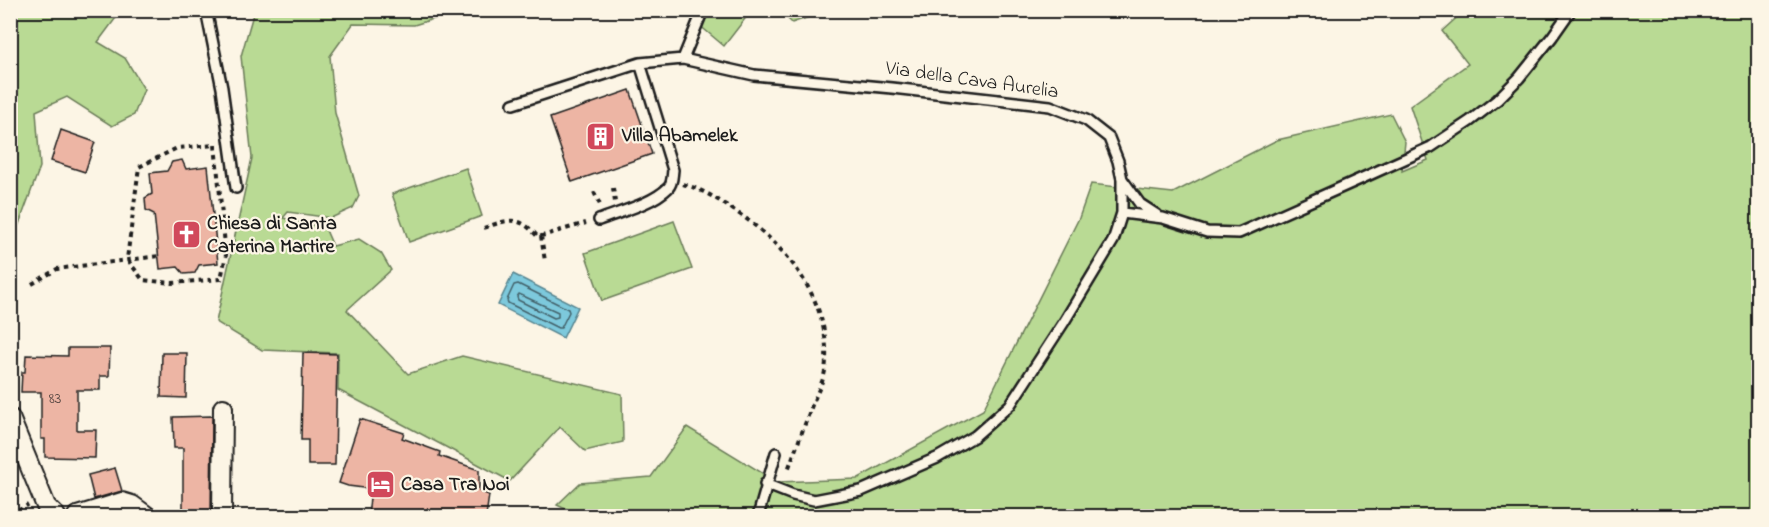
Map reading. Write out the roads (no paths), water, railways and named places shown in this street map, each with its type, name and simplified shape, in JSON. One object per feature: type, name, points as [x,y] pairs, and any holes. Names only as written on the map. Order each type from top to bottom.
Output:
[{"type":"street","points":[[222,516],[223,408]]},
{"type":"street","points":[[10,418],[46,506],[56,516]]},
{"type":"street","points":[[77,516],[122,502],[132,505],[147,516]]},
{"type":"lane","points":[[206,10],[222,88],[236,188]]},
{"type":"lane","points":[[683,59],[704,10]]},
{"type":"lane","points":[[1122,213],[1163,218],[1207,232],[1239,233],[1431,147],[1497,100],[1545,46],[1571,10]]},
{"type":"lane","name":"Via della Cava Aurelia","points":[[513,104],[640,63],[683,59],[754,75],[892,87],[1050,106],[1086,120],[1109,138],[1122,179],[1122,213],[1113,241],[1065,322],[1010,405],[975,436],[937,458],[861,491],[814,500],[765,484]]},
{"type":"lane","points":[[598,220],[648,201],[669,187],[672,181],[673,170],[640,63]]},
{"type":"lane","points":[[1122,179],[1140,204],[1163,218]]},
{"type":"lane","points":[[758,516],[765,484],[776,453]]},
{"type":"water","points":[[513,274],[578,307],[563,338],[498,305]]},
{"type":"place","name":"Villa Abamelek","points":[[601,136]]},
{"type":"place","name":"Chiesa di Santa Caterina Martire","points":[[186,235]]},
{"type":"place","name":"Casa Tra Noi","points":[[380,485]]}]
